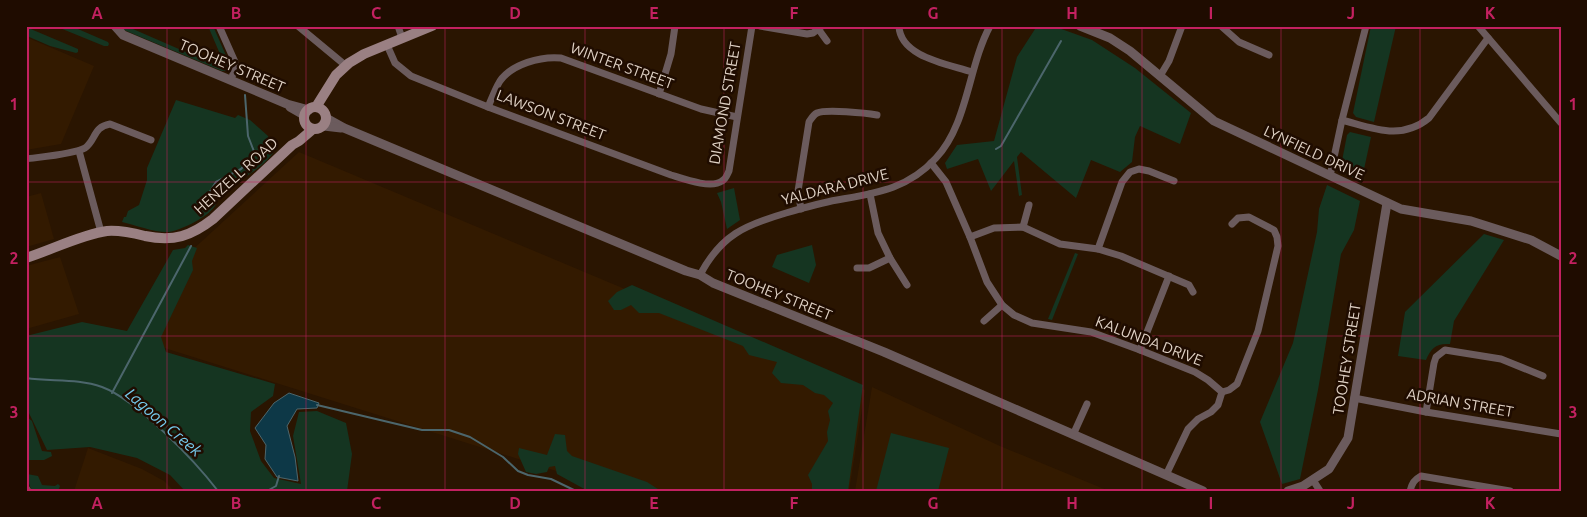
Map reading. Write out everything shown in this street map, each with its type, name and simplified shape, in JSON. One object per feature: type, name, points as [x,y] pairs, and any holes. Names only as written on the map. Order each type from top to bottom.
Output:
[{"type":"main road","points":[[315,118],[326,92],[336,75],[345,65],[364,54],[432,26]]},
{"type":"main road","name":"HENZELL ROAD","points":[[26,258],[101,232],[120,231],[162,239],[172,239],[201,228],[292,145],[299,141],[315,118]]},
{"type":"street","name":"TOOHEY STREET","points":[[115,26],[123,35],[287,104],[315,118],[344,128],[686,271],[700,275],[713,283],[884,352],[1203,491]]},
{"type":"street","points":[[219,26],[235,62],[231,80]]},
{"type":"street","points":[[298,26],[345,65]]},
{"type":"street","points":[[398,26],[402,38]]},
{"type":"street","points":[[659,94],[671,54],[676,26]]},
{"type":"street","name":"DIAMOND STREET","points":[[721,182],[729,171],[752,26]]},
{"type":"street","points":[[760,26],[807,34],[814,33],[821,28],[826,41]]},
{"type":"street","points":[[899,26],[899,32],[907,47],[922,56],[972,72]]},
{"type":"street","name":"YALDARA DRIVE","points":[[700,275],[719,247],[736,233],[755,223],[801,208],[889,190],[914,178],[931,164],[945,148],[957,125],[979,48],[990,26]]},
{"type":"street","name":"LYNFIELD DRIVE","points":[[1080,26],[1099,32],[1130,51],[1214,121],[1401,209],[1471,221],[1531,240],[1561,256]]},
{"type":"street","points":[[1160,76],[1169,61],[1182,26]]},
{"type":"street","points":[[1222,26],[1239,42],[1269,55]]},
{"type":"street","points":[[1330,176],[1366,26]]},
{"type":"street","points":[[1478,26],[1561,123]]},
{"type":"street","points":[[1342,120],[1380,130],[1404,131],[1418,126],[1429,118],[1488,38]]},
{"type":"street","name":"LAWSON STREET","points":[[386,45],[395,63],[411,76],[671,175],[692,182],[712,184],[721,182]]},
{"type":"street","name":"WINTER STREET","points":[[488,106],[500,80],[509,72],[529,62],[549,56],[561,58],[701,109],[737,117]]},
{"type":"street","points":[[801,208],[798,191],[808,122],[812,117],[816,113],[826,112],[863,112],[877,115]]},
{"type":"street","points":[[26,159],[79,151],[89,143],[98,129],[110,124],[151,140]]},
{"type":"street","points":[[79,151],[101,232]]},
{"type":"street","name":"KALUNDA DRIVE","points":[[931,164],[946,182],[987,282],[1002,305],[1014,315],[1032,323],[1091,332],[1140,350],[1195,372],[1222,392]]},
{"type":"street","points":[[1098,249],[1122,182],[1130,172],[1139,169],[1149,171],[1174,181]]},
{"type":"street","points":[[870,194],[875,224],[890,258],[907,285]]},
{"type":"street","name":"TOOHEY STREET","points":[[1288,491],[1303,486],[1329,469],[1348,438],[1387,203]]},
{"type":"street","points":[[1023,227],[1029,205]]},
{"type":"street","points":[[1166,475],[1188,429],[1198,419],[1211,412],[1218,405],[1222,392],[1229,390],[1237,384],[1258,331],[1278,246],[1277,237],[1274,230],[1249,217],[1238,218],[1232,224]]},
{"type":"street","points":[[970,237],[994,228],[1023,227],[1060,244],[1098,249],[1121,256],[1188,285],[1193,292]]},
{"type":"street","points":[[857,268],[869,268],[890,258]]},
{"type":"street","points":[[1140,350],[1169,276]]},
{"type":"street","points":[[984,321],[1002,305]]},
{"type":"street","points":[[1426,412],[1434,363],[1436,357],[1445,350],[1501,358],[1542,376]]},
{"type":"street","name":"ADRIAN STREET","points":[[1354,398],[1561,434]]},
{"type":"street","points":[[1074,435],[1087,404]]},
{"type":"street","points":[[1410,491],[1412,483],[1421,476],[1510,491]]},
{"type":"street","points":[[1313,480],[1320,491]]},
{"type":"shaded area","points":[[26,37],[94,66],[61,144],[26,150]]},
{"type":"shaded area","points":[[299,152],[865,390],[849,491],[620,491],[155,345],[189,253]]},
{"type":"shaded area","points":[[41,193],[54,239],[26,247],[26,197]]},
{"type":"shaded area","points":[[60,257],[79,314],[26,329],[26,266]]},
{"type":"shaded area","points":[[872,387],[1000,446],[1109,491],[855,491]]},
{"type":"shaded area","points":[[88,448],[142,469],[164,481],[174,491],[74,491]]},
{"type":"green space","points":[[55,26],[71,26],[109,44],[104,46]]},
{"type":"green space","points":[[120,26],[126,26],[218,66],[223,61],[208,26],[213,26],[228,60],[229,67],[226,71],[222,71],[124,30]]},
{"type":"green space","points":[[1037,26],[1053,26],[1092,40],[1135,68],[1191,113],[1180,144],[1140,126],[1135,137],[1132,162],[1120,172],[1091,160],[1076,198],[1021,152],[1017,157],[1022,195],[1019,196],[1014,161],[991,191],[978,159],[947,169],[945,163],[957,145],[994,141],[1017,57]]},
{"type":"green space","points":[[1371,26],[1396,26],[1374,122],[1356,117],[1353,113]]},
{"type":"green space","points":[[26,27],[78,49],[78,52],[50,46],[27,36]]},
{"type":"green space","points":[[176,100],[235,118],[238,115],[250,120],[268,136],[273,153],[262,165],[219,193],[213,209],[202,218],[188,225],[174,231],[164,232],[122,222],[128,211],[139,205],[147,180],[147,168]]},
{"type":"green space","points":[[1350,132],[1371,137],[1361,183],[1343,171],[1341,166],[1347,135]]},
{"type":"green space","points":[[1327,185],[1360,201],[1354,230],[1341,254],[1318,390],[1300,479],[1282,484],[1260,422],[1293,343],[1317,232],[1319,209]]},
{"type":"green space","points":[[734,188],[740,220],[727,229],[717,193]]},
{"type":"green space","points":[[1484,234],[1504,240],[1454,321],[1450,344],[1441,344],[1435,347],[1426,360],[1398,356],[1405,312]]},
{"type":"green space","points":[[188,245],[197,248],[192,261],[193,270],[161,337],[166,352],[275,384],[273,396],[251,412],[250,431],[261,461],[274,478],[301,484],[293,436],[299,412],[317,411],[346,423],[352,454],[347,491],[185,491],[170,475],[137,458],[90,447],[47,450],[26,407],[26,336],[82,322],[127,331],[173,250],[185,248]]},
{"type":"green space","points":[[812,245],[816,265],[809,283],[772,267],[777,255]]},
{"type":"green space","points":[[1075,253],[1078,254],[1052,320],[1048,319]]},
{"type":"green space","points":[[632,285],[863,385],[848,491],[812,491],[812,484],[808,475],[828,441],[827,432],[830,420],[828,411],[833,403],[824,395],[815,393],[803,385],[781,383],[772,373],[777,362],[749,355],[743,346],[659,313],[639,313],[631,305],[621,310],[614,310],[608,301],[617,292]]},
{"type":"green space","points":[[26,416],[32,421],[42,451],[51,452],[52,456],[44,460],[26,460]]},
{"type":"green space","points":[[891,433],[949,448],[938,491],[876,491]]},
{"type":"green space","points":[[555,434],[565,435],[567,451],[572,456],[647,482],[661,491],[588,491],[557,474],[555,466],[549,467],[547,472],[536,474],[526,472],[518,454],[519,448],[547,455]]},
{"type":"green space","points":[[27,474],[38,476],[42,485],[55,486],[58,484],[60,486],[58,491],[32,491]]},
{"type":"water","points":[[289,393],[319,403],[317,408],[297,409],[287,426],[295,457],[298,481],[277,477],[265,459],[266,445],[255,428],[274,403]]},
{"type":"waterway","points":[[996,149],[1001,146],[1061,41]]},
{"type":"waterway","points":[[205,208],[209,193],[216,182],[241,169],[255,154],[248,136],[245,95]]},
{"type":"waterway","points":[[112,393],[191,246]]},
{"type":"waterway","name":"Lagoon Creek","points":[[26,378],[83,382],[102,387],[116,394],[148,418],[180,448],[218,491]]},
{"type":"waterway","points":[[317,405],[422,430],[449,430],[470,437],[503,457],[518,471],[528,475],[551,479],[576,491]]},
{"type":"waterway","points":[[267,491],[276,486],[279,476]]}]
